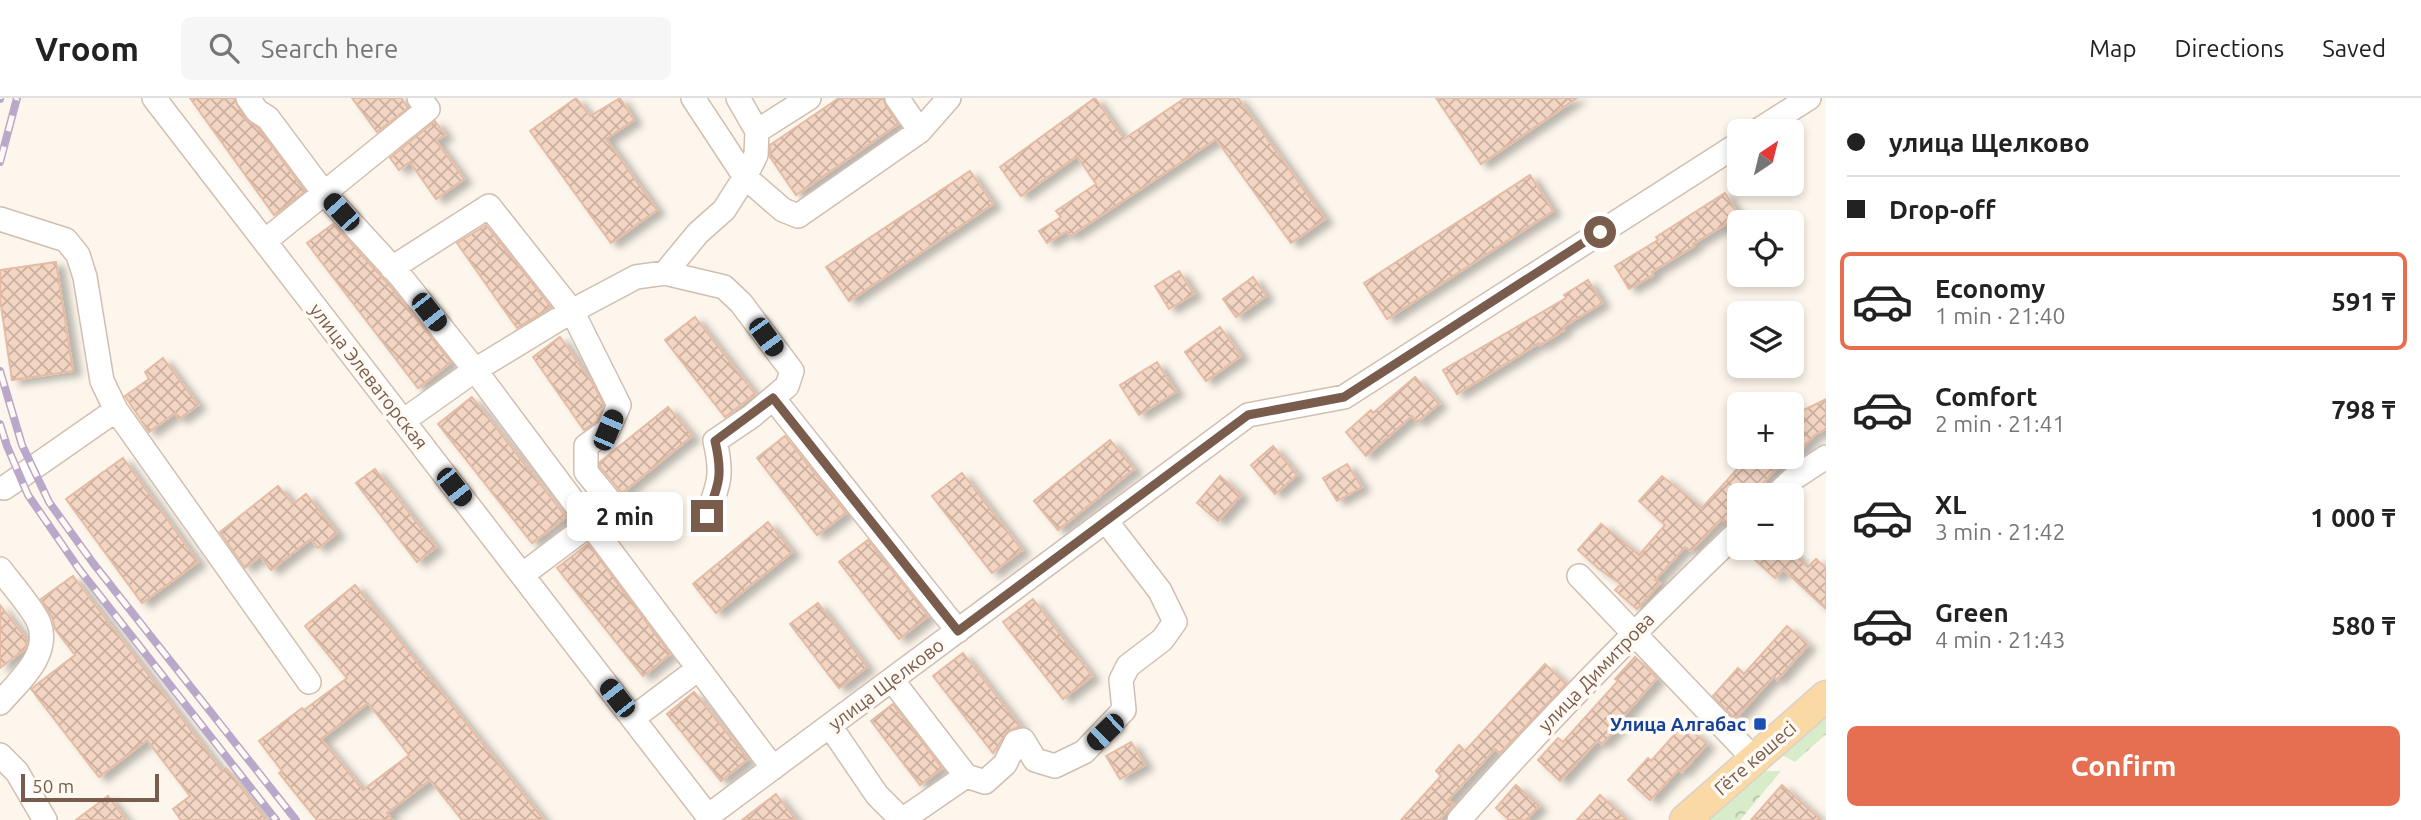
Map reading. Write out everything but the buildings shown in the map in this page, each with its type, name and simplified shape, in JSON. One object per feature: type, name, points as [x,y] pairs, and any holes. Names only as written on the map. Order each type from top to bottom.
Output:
[{"type":"main road","name":"Гёте көшесі","points":[[1685,820],[1826,696]]},
{"type":"street","name":"улица Элеваторская","points":[[154,98],[710,818]]},
{"type":"street","points":[[248,98],[257,111],[268,118],[324,193],[392,268],[475,370],[773,768]]},
{"type":"street","points":[[694,98],[745,177],[783,211],[798,216],[920,131],[949,98]]},
{"type":"street","points":[[757,131],[809,98]]},
{"type":"street","points":[[897,98],[920,131]]},
{"type":"street","points":[[1776,119],[1809,98]]},
{"type":"street","points":[[665,273],[698,233],[724,210],[756,155],[757,131],[742,100]]},
{"type":"street","points":[[265,241],[430,102]]},
{"type":"street","name":"улица Щелково","points":[[710,818],[773,768],[1248,415],[1344,397],[1727,151]]},
{"type":"street","points":[[392,268],[489,206],[572,311],[619,405],[608,430],[586,446],[586,472],[614,506],[522,575]]},
{"type":"street","points":[[0,219],[66,240],[78,255],[85,277],[102,381],[116,410],[309,681]]},
{"type":"street","points":[[403,421],[475,370],[572,311],[636,277],[665,273],[724,287],[741,303],[792,372],[787,386],[715,441],[721,467],[719,485],[707,516]]},
{"type":"street","points":[[773,398],[958,631]]},
{"type":"street","points":[[1,487],[116,410]]},
{"type":"street","points":[[1789,483],[1826,457]]},
{"type":"street","points":[[892,680],[966,776],[985,782],[1005,764],[1016,742],[1023,740],[1035,760],[1055,766],[1084,752],[1124,710],[1121,680],[1128,666],[1162,640],[1175,622],[1160,591],[1106,521]]},
{"type":"street","name":"улица Димитрова","points":[[1459,820],[1532,737],[1633,633],[1727,543]]},
{"type":"street","points":[[0,569],[39,623],[41,648],[31,668],[0,703]]},
{"type":"street","points":[[1579,576],[1754,759]]},
{"type":"street","points":[[633,718],[698,669]]},
{"type":"street","points":[[830,726],[877,795],[902,820],[966,776]]},
{"type":"street","points":[[0,755],[16,772],[45,820]]},
{"type":"green space","points":[[1826,712],[1826,734],[1795,762],[1776,752]]},
{"type":"green space","points":[[1749,771],[1781,771],[1740,820],[1696,820]]},
{"type":"railway","points":[[0,162],[17,98]]},
{"type":"railway","points":[[0,371],[22,445],[49,502],[93,563],[296,820]]},
{"type":"railway","points":[[0,424],[28,495],[79,569],[276,820]]},
{"type":"place","name":"Улица Алгабас","points":[[1760,724]]},
{"type":"route","points":[[707,516],[719,485],[721,467],[715,441],[773,398],[958,631],[1248,415],[1344,397],[1600,232]]}]
